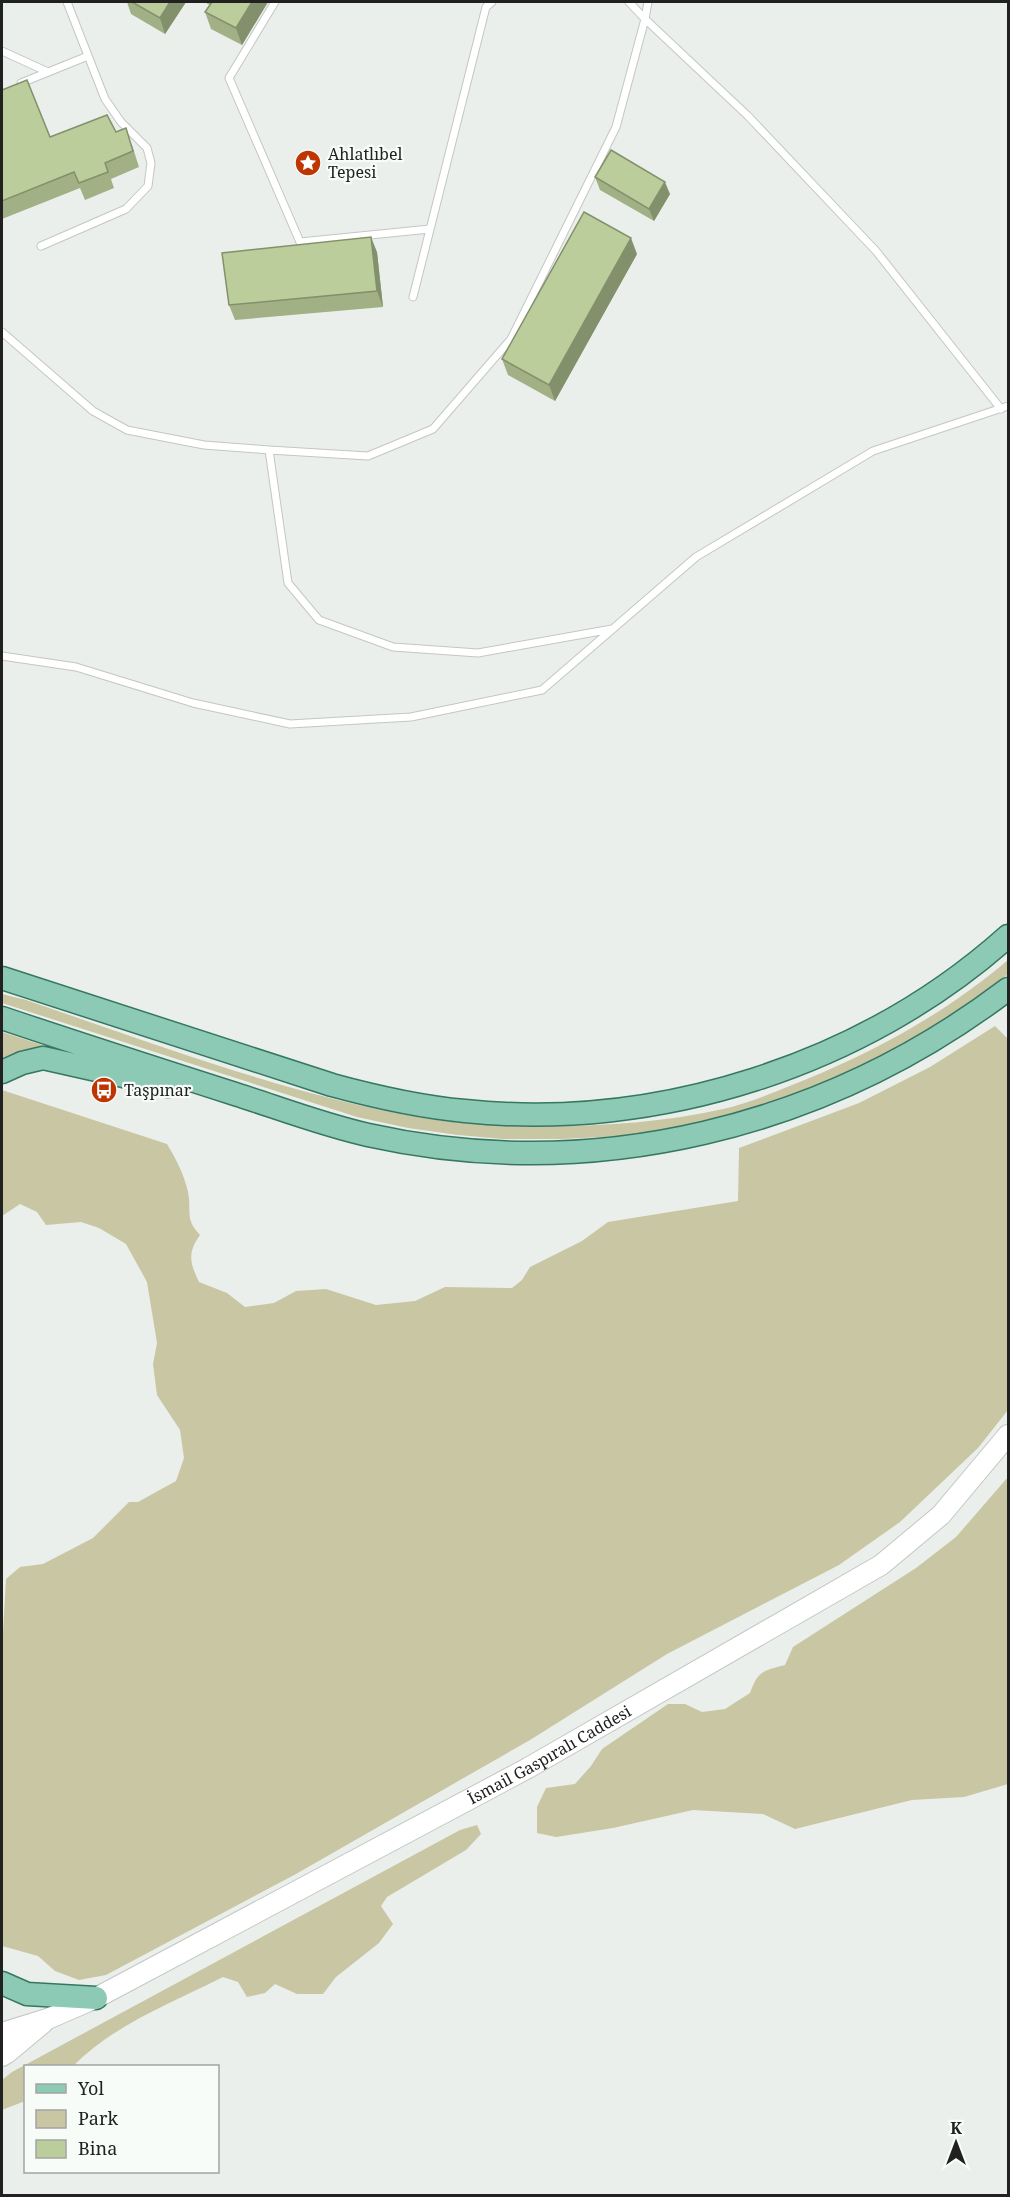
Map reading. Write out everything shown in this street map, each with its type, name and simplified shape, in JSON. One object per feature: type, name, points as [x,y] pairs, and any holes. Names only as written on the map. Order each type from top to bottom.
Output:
[{"type":"main road","points":[[2,978],[321,1082],[382,1098],[468,1111],[551,1114],[618,1109],[657,1103],[780,1071],[908,1011],[962,974],[1008,936]]},
{"type":"main road","points":[[2,1018],[366,1135],[475,1151],[515,1153],[600,1150],[693,1136],[789,1109],[879,1070],[939,1036],[1008,989]]},
{"type":"main road","points":[[2,1072],[43,1058],[324,1123]]},
{"type":"main road","name":"İsmail Gaspıralı Caddesi","points":[[2,2033],[50,2018],[96,1998],[528,1768],[881,1565],[941,1515],[1008,1435]]},
{"type":"main road","points":[[2,1983],[27,1994],[96,1998]]},
{"type":"main road","name":"İsmail Gaspıralı Caddesi","points":[[2,2056],[50,2018]]},
{"type":"lane","points":[[41,246],[126,209],[148,186],[151,163],[147,148],[121,122],[105,99],[66,2]]},
{"type":"lane","points":[[275,2],[230,78],[300,242],[430,229]]},
{"type":"lane","points":[[413,297],[486,7],[492,2]]},
{"type":"lane","points":[[2,656],[76,667],[193,703],[290,724],[411,717],[542,690],[696,557],[873,451],[1005,407],[876,251],[748,116],[629,2]]},
{"type":"lane","points":[[2,332],[93,411],[127,430],[204,445],[368,456],[433,429],[511,339],[616,127],[648,2]]},
{"type":"lane","points":[[2,51],[48,72]]},
{"type":"lane","points":[[11,87],[88,56]]},
{"type":"lane","points":[[269,450],[288,583],[319,620],[393,647],[478,653],[613,629]]},
{"type":"green space","points":[[1008,960],[1008,974],[995,986],[934,1029],[850,1074],[744,1115],[623,1136],[561,1139],[503,1139],[458,1135],[408,1128],[357,1117],[2,1003],[2,994],[26,1000],[259,1078],[353,1104],[401,1114],[492,1125],[591,1125],[657,1120],[701,1113],[734,1106],[776,1091],[887,1042],[962,996]]},
{"type":"green space","points":[[995,1026],[1008,1039],[1008,1410],[978,1448],[900,1522],[839,1565],[667,1654],[530,1740],[296,1874],[106,1975],[79,1980],[55,1971],[38,1956],[2,1946],[2,1650],[6,1579],[20,1567],[43,1564],[93,1538],[129,1502],[138,1502],[176,1481],[184,1458],[180,1430],[157,1395],[153,1364],[157,1343],[147,1282],[126,1244],[99,1228],[81,1222],[46,1225],[37,1212],[20,1204],[2,1216],[2,1090],[167,1144],[184,1179],[188,1192],[190,1219],[200,1235],[193,1247],[191,1258],[199,1282],[227,1293],[245,1307],[274,1303],[296,1291],[326,1289],[376,1305],[415,1301],[445,1287],[512,1288],[522,1280],[530,1267],[582,1241],[608,1222],[738,1201],[739,1148],[859,1103],[930,1067]]},
{"type":"green space","points":[[2,1032],[67,1053],[2,1061]]},
{"type":"green space","points":[[1008,1477],[1008,1784],[964,1797],[912,1800],[795,1829],[763,1814],[693,1810],[613,1828],[556,1837],[537,1833],[537,1807],[546,1788],[575,1784],[602,1749],[668,1704],[685,1704],[702,1712],[725,1709],[750,1693],[762,1673],[785,1665],[793,1647],[916,1568],[956,1537]]},
{"type":"green space","points":[[477,1825],[481,1834],[466,1850],[387,1897],[381,1906],[393,1924],[379,1943],[336,1977],[323,1994],[297,1994],[275,1984],[265,1993],[247,1997],[238,1982],[223,1977],[125,2027],[89,2051],[74,2065],[25,2065],[460,1830]]},
{"type":"green space","points":[[24,2066],[24,2101],[2,2110],[2,2080]]},
{"type":"building","points":[[132,2],[170,2],[160,18]]},
{"type":"building","points":[[212,2],[252,2],[236,28],[205,12]]},
{"type":"building","points":[[27,80],[50,137],[107,115],[116,132],[126,128],[133,151],[105,163],[108,172],[79,183],[74,172],[2,201],[2,90]]},
{"type":"building","points":[[611,150],[665,182],[649,209],[595,177]]},
{"type":"building","points":[[584,212],[631,238],[549,385],[502,359]]},
{"type":"building","points":[[371,237],[377,291],[229,305],[222,253]]},
{"type":"place","name":"Ahlatlıbel Tepesi","points":[[308,163]]},
{"type":"place","name":"Taşpınar","points":[[104,1090]]}]
